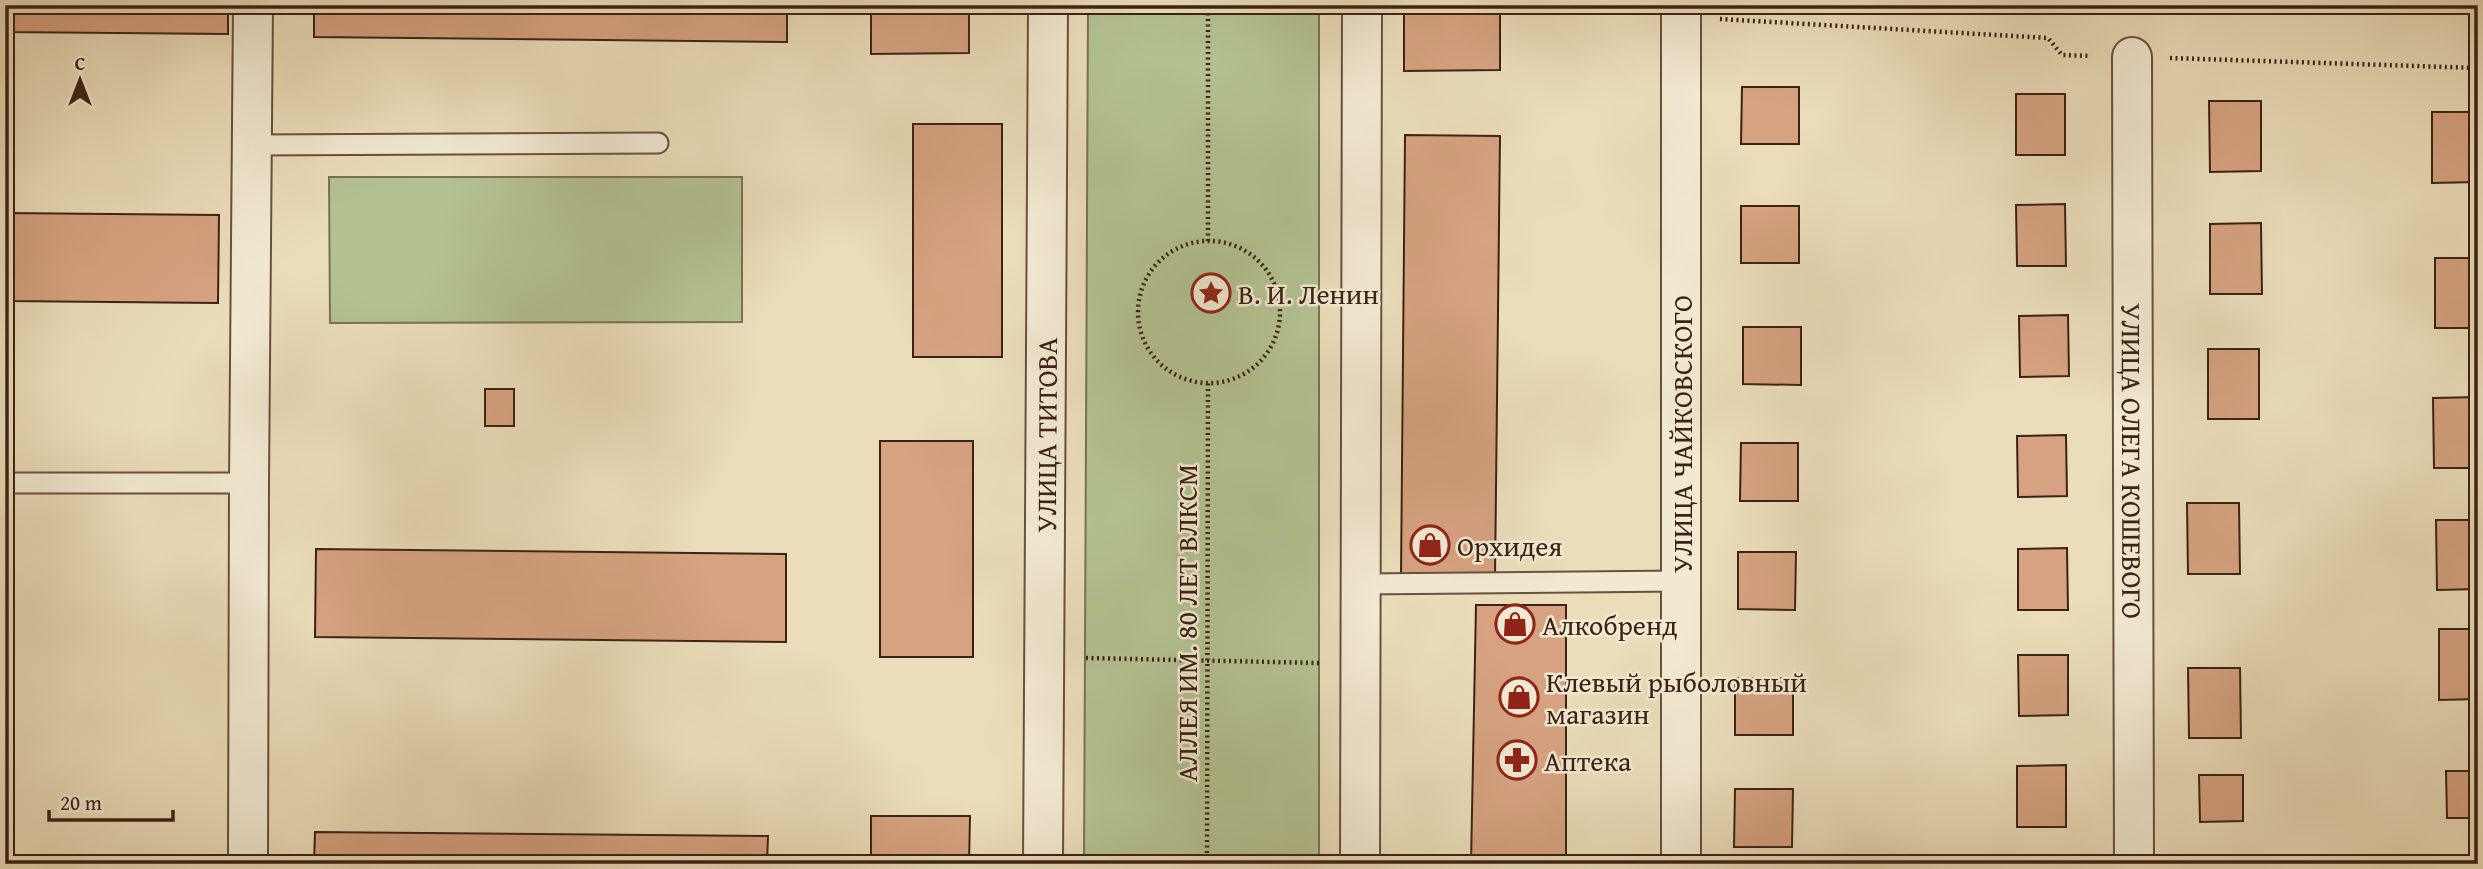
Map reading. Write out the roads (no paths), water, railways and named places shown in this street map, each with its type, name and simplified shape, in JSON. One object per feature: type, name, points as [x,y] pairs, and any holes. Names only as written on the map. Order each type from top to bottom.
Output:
[{"type":"street","points":[[248,864],[248,483],[253,5]]},
{"type":"street","name":"УЛИЦА ТИТОВА","points":[[1043,864],[1048,5]]},
{"type":"street","points":[[1360,864],[1362,5]]},
{"type":"street","name":"УЛИЦА ЧАЙКОВСКОГО","points":[[1681,11],[1681,864]]},
{"type":"street","name":"УЛИЦА ОЛЕГА КОШЕВОГО","points":[[2132,57],[2134,864]]},
{"type":"lane","points":[[252,145],[658,143]]},
{"type":"lane","points":[[5,484],[248,483]]},
{"type":"lane","points":[[1361,583],[1681,582]]},
{"type":"place","name":"В. И. Ленин","points":[[1211,293]]},
{"type":"place","name":"Орхидея","points":[[1430,545]]},
{"type":"place","name":"Алкобренд","points":[[1515,624]]},
{"type":"place","name":"Клевый рыболовный магазин","points":[[1519,697]]},
{"type":"place","name":"Аптека","points":[[1517,760]]}]
